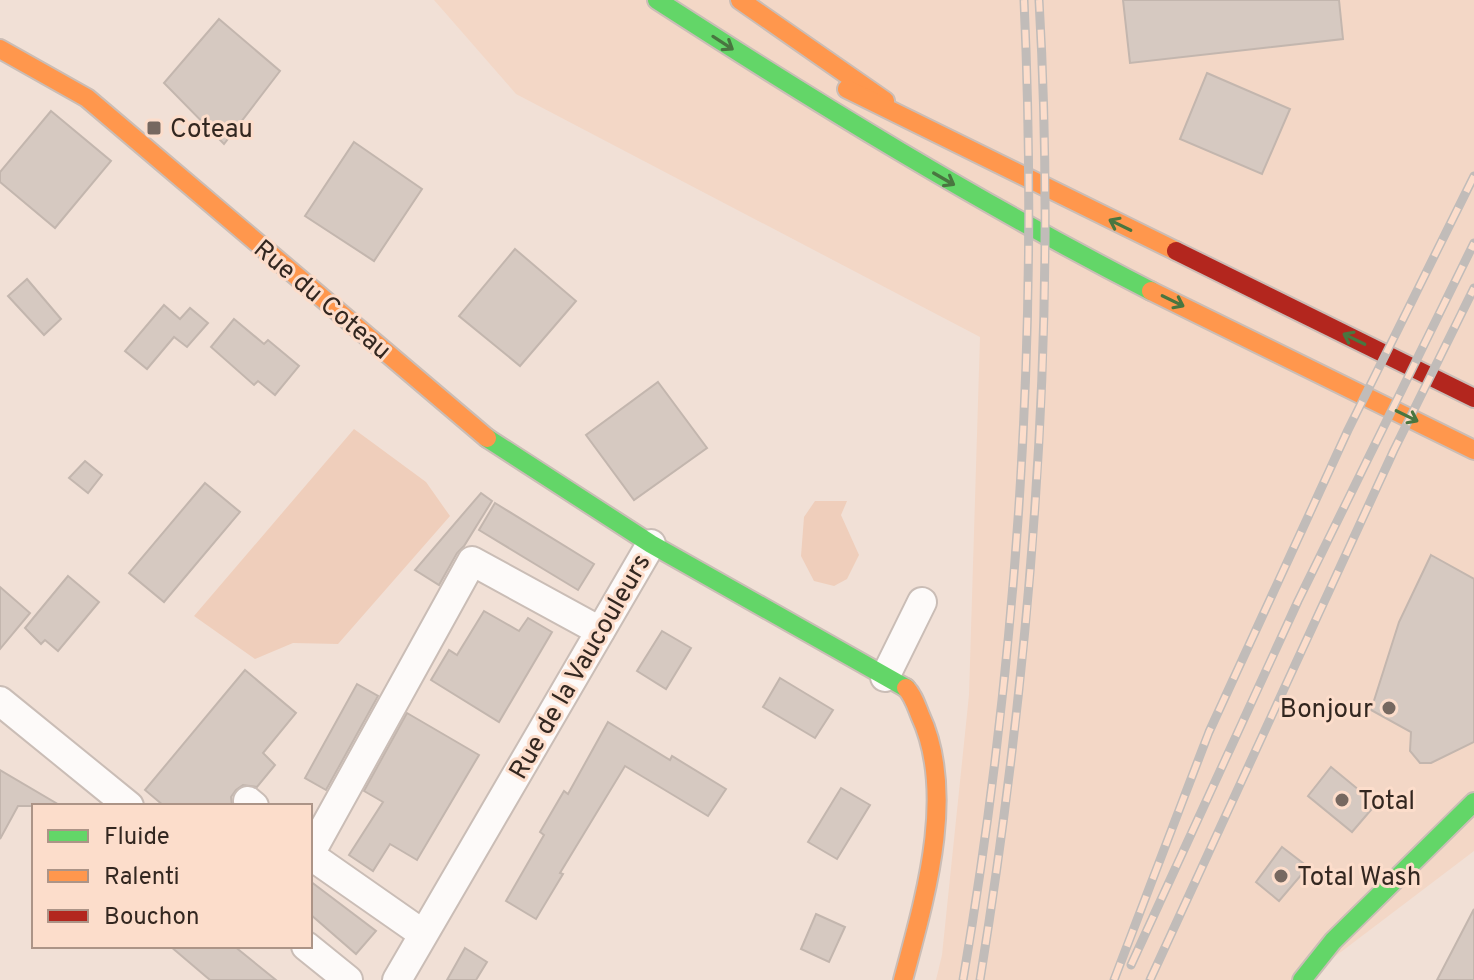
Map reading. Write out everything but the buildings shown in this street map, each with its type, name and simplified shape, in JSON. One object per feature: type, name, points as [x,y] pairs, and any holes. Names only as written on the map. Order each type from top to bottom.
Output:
[{"type":"main road","points":[[657,0],[824,108],[946,180],[1110,270],[1474,450]]},
{"type":"main road","points":[[736,8],[858,96],[1474,398]]},
{"type":"main road","name":"Rue du Coteau","points":[[0,49],[87,98],[485,437],[651,544]]},
{"type":"main road","name":"Rue de la Vaucouleurs","points":[[651,544],[909,690],[915,700],[933,760],[937,811],[922,908],[903,980]]},
{"type":"main road","points":[[1302,980],[1333,941],[1474,802]]},
{"type":"main road","points":[[1418,860],[1474,825]]},
{"type":"street","name":"Rue de la Vaucouleurs","points":[[397,980],[651,544]]},
{"type":"street","points":[[312,850],[472,561],[600,631]]},
{"type":"street","points":[[885,677],[922,602]]},
{"type":"street","points":[[0,701],[127,804]]},
{"type":"street","points":[[312,855],[423,934]]},
{"type":"street","points":[[308,948],[348,980]]},
{"type":"shaded area","points":[[434,0],[1474,0],[1474,851],[1304,980],[936,980],[942,955],[969,695],[980,337],[516,94]]},
{"type":"shaded area","points":[[354,429],[426,482],[450,516],[338,644],[293,643],[255,659],[194,616]]},
{"type":"shaded area","points":[[815,501],[847,501],[841,515],[859,555],[847,579],[834,586],[814,581],[801,556],[804,517]]},
{"type":"railway","points":[[963,980],[998,737],[1020,492],[1029,246],[1024,0]]},
{"type":"railway","points":[[980,980],[1014,736],[1036,492],[1045,246],[1039,0]]},
{"type":"railway","points":[[1114,980],[1209,732],[1348,430],[1474,176]]},
{"type":"railway","points":[[1131,965],[1298,601],[1474,243]]},
{"type":"railway","points":[[1150,980],[1394,450],[1474,288]]},
{"type":"traffic: fast","points":[[657,0],[901,152],[1151,291]]},
{"type":"traffic: fast","points":[[487,438],[651,544],[906,688]]},
{"type":"traffic: fast","points":[[1302,980],[1333,941],[1474,802]]},
{"type":"traffic: slow","points":[[740,0],[885,101]]},
{"type":"traffic: slow","points":[[0,49],[87,98],[487,438]]},
{"type":"traffic: slow","points":[[847,89],[1176,251]]},
{"type":"traffic: slow","points":[[1151,291],[1474,450]]},
{"type":"traffic: slow","points":[[903,980],[927,882],[936,813],[936,779],[931,746],[916,704],[906,688]]},
{"type":"traffic: jam","points":[[1176,251],[1474,398]]},
{"type":"place","name":"Coteau","points":[[154,128]]},
{"type":"place","name":"Bonjour","points":[[1389,708]]},
{"type":"place","name":"Total","points":[[1342,800]]},
{"type":"place","name":"Total Wash","points":[[1281,876]]}]
